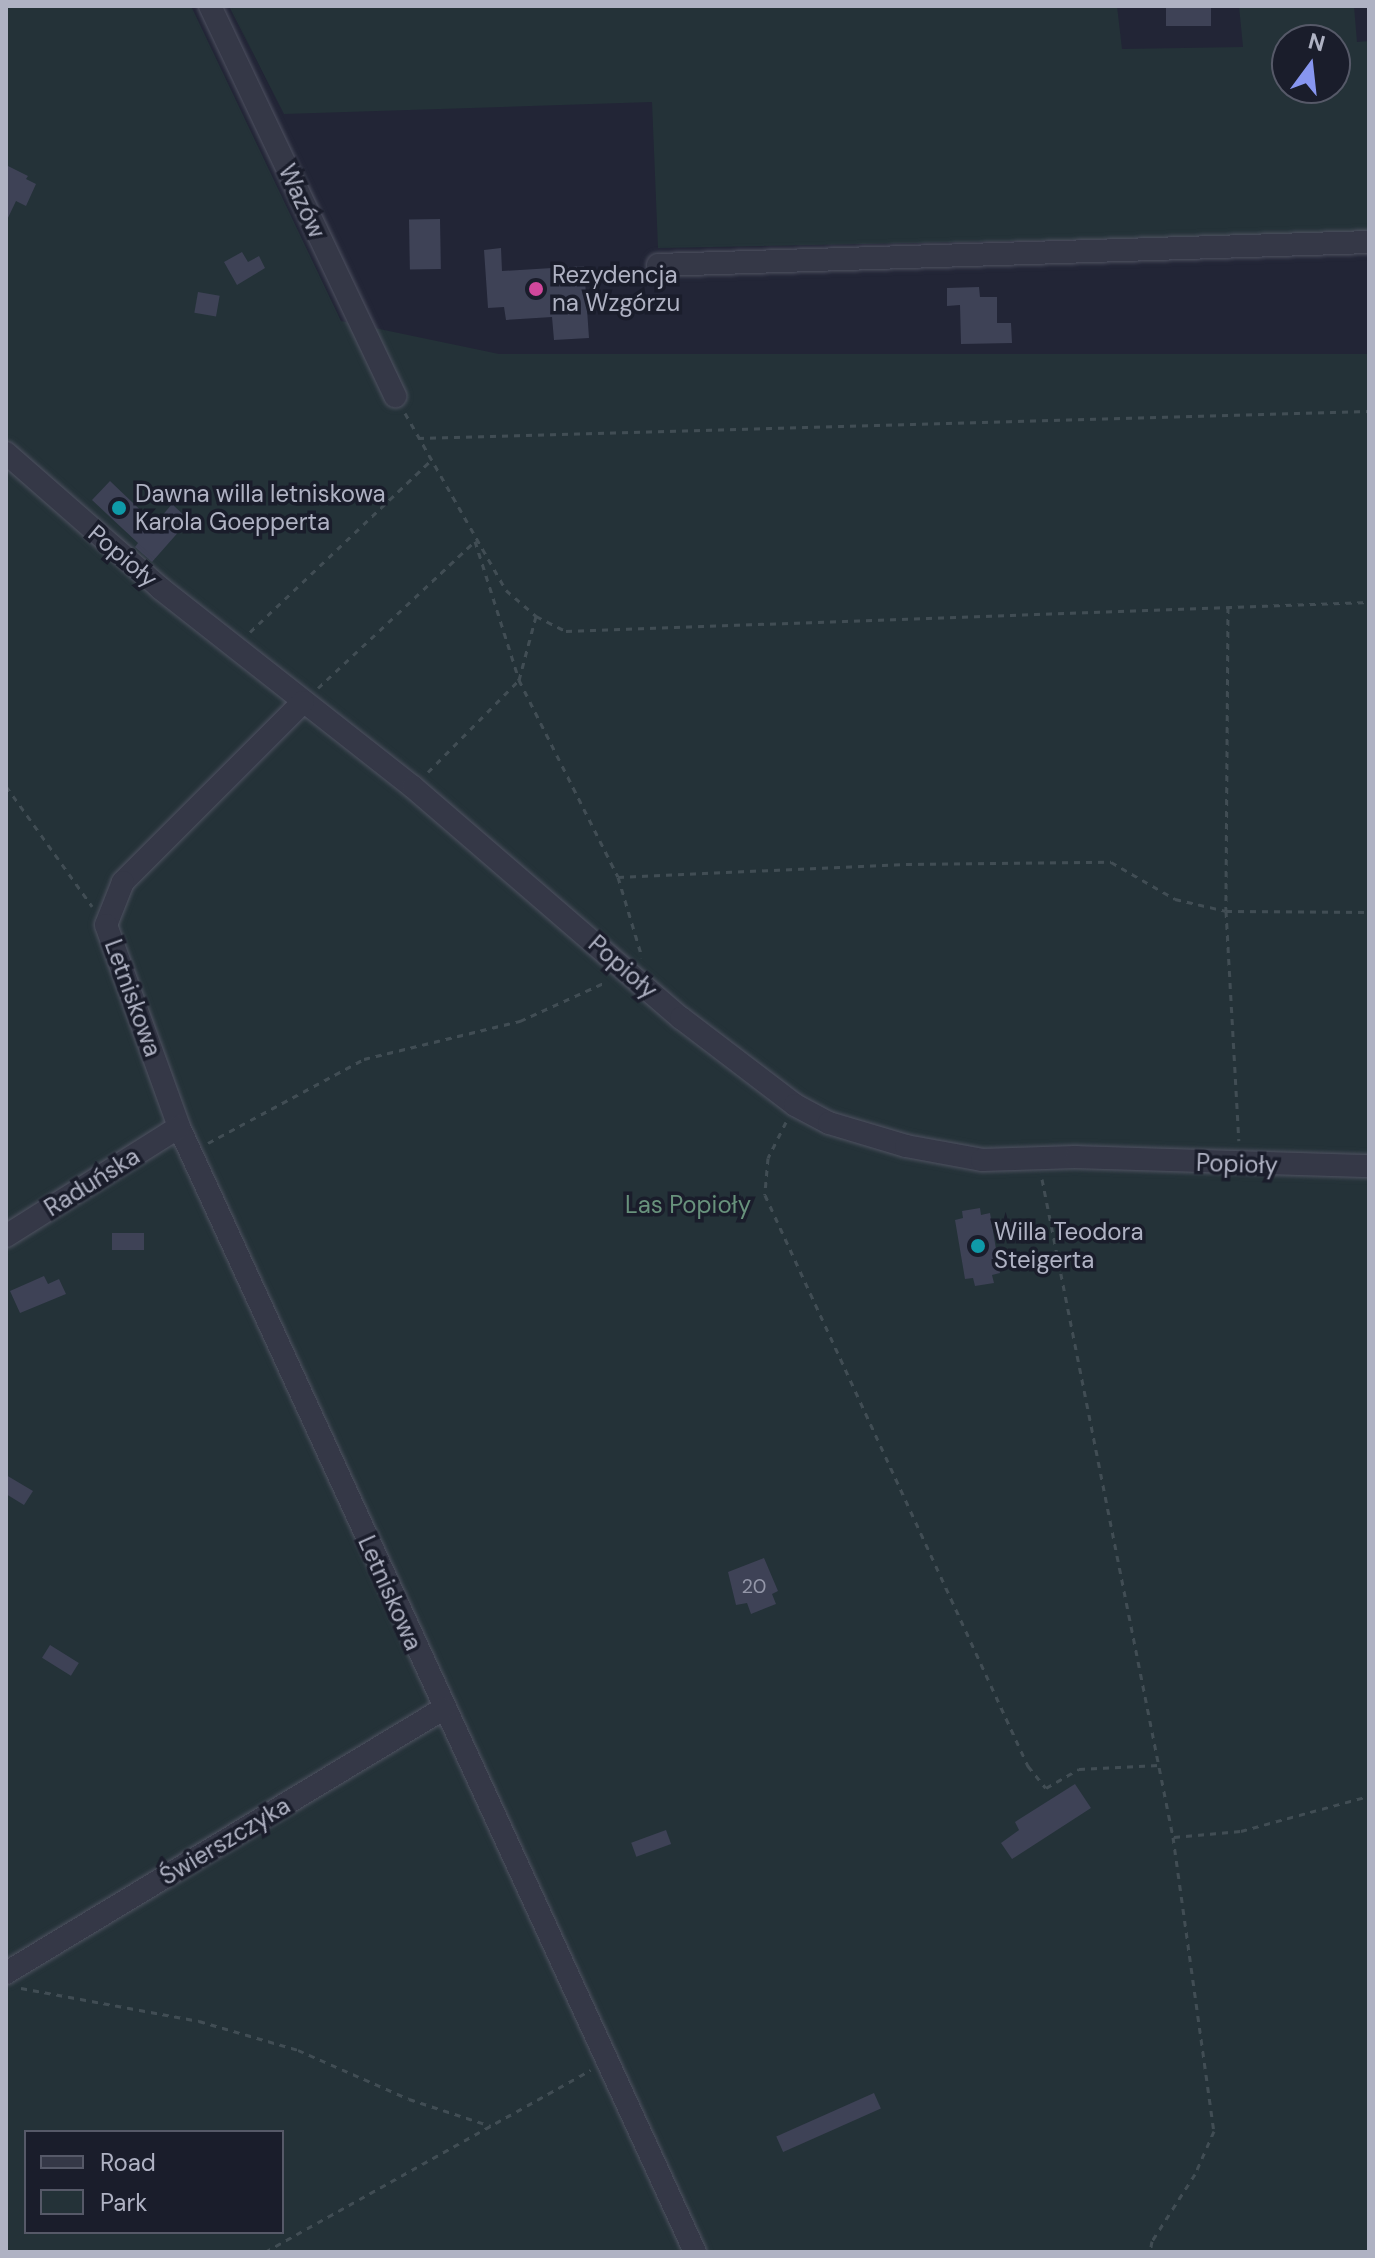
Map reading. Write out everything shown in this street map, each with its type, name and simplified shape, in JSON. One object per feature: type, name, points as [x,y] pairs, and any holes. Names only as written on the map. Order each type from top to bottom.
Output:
[{"type":"street","name":"Wazów","points":[[210,6],[395,396]]},
{"type":"street","points":[[658,265],[1369,242]]},
{"type":"street","name":"Popioły","points":[[11,466],[413,787],[681,1018],[795,1105],[829,1123],[906,1146],[982,1160],[1093,1158],[1240,1165],[1369,1166]]},
{"type":"street","name":"Letniskowa","points":[[303,702],[123,882],[106,925],[190,1152],[605,2063],[695,2252]]},
{"type":"street","name":"Raduńska","points":[[6,1236],[179,1127]]},
{"type":"street","name":"Świerszczyka","points":[[13,1981],[443,1709]]},
{"type":"path","points":[[395,396],[475,541],[506,590],[536,616],[566,631],[1369,602]]},
{"type":"path","points":[[418,438],[1369,411]]},
{"type":"path","points":[[236,645],[430,461]]},
{"type":"path","points":[[475,541],[519,680],[618,877],[652,991]]},
{"type":"path","points":[[303,702],[475,541]]},
{"type":"path","points":[[1228,607],[1226,911],[1240,1165]]},
{"type":"path","points":[[413,787],[519,680],[536,616]]},
{"type":"path","name":"Letniskowa","points":[[6,786],[106,925]]},
{"type":"path","points":[[618,877],[906,864],[1111,862],[1175,899],[1226,911],[1369,912]]},
{"type":"path","points":[[190,1152],[364,1059],[520,1021],[629,972]]},
{"type":"path","points":[[795,1105],[768,1158],[765,1195],[1028,1766],[1046,1788],[1079,1769],[1159,1765]]},
{"type":"path","points":[[1038,1159],[1173,1837],[1214,2131],[1195,2174],[1152,2241],[1150,2252]]},
{"type":"path","points":[[1173,1837],[1241,1831],[1369,1796]]},
{"type":"path","points":[[13,1981],[199,2021],[298,2050],[409,2099],[491,2126]]},
{"type":"path","points":[[265,2252],[605,2063]]},
{"type":"green space","name":"Las Popioły","points":[[6,6],[191,6],[341,321],[499,354],[1369,354],[1369,2252],[6,2252]]},
{"type":"green space","points":[[229,6],[1117,6],[1122,49],[1243,47],[1239,6],[1354,6],[1357,42],[1369,41],[1369,234],[658,248],[652,102],[284,114]]},
{"type":"building","points":[[1166,6],[1211,6],[1211,26],[1166,26]]},
{"type":"building","points":[[6,165],[28,176],[26,179],[36,184],[26,206],[16,201],[6,222]]},
{"type":"building","points":[[440,219],[441,269],[410,270],[409,220]]},
{"type":"building","name":"Rezydencja na Wzgórzu","points":[[501,248],[502,271],[584,266],[589,338],[554,340],[552,317],[506,320],[504,307],[488,308],[484,250]]},
{"type":"building","points":[[242,252],[248,262],[259,256],[265,268],[237,285],[224,262]]},
{"type":"building","points":[[979,287],[980,297],[997,297],[997,323],[1011,323],[1012,343],[961,344],[960,305],[947,306],[947,288]]},
{"type":"building","points":[[198,292],[220,296],[216,317],[194,313]]},
{"type":"building","points":[[110,481],[155,524],[172,504],[189,520],[152,562],[135,547],[138,543],[92,500]]},
{"type":"building","name":"Willa Teodora Steigerta","points":[[980,1208],[981,1215],[990,1213],[1000,1273],[992,1275],[994,1283],[975,1286],[973,1278],[965,1279],[955,1220],[963,1218],[962,1211]]},
{"type":"building","points":[[112,1233],[144,1233],[144,1250],[112,1250]]},
{"type":"building","points":[[44,1276],[48,1284],[59,1279],[66,1294],[20,1313],[10,1291]]},
{"type":"building","points":[[6,1475],[33,1491],[24,1505],[6,1494]]},
{"type":"building","points":[[764,1558],[778,1591],[772,1594],[776,1604],[751,1614],[747,1603],[736,1605],[728,1572]]},
{"type":"building","points":[[50,1645],[79,1663],[71,1676],[42,1658]]},
{"type":"building","points":[[1075,1784],[1091,1808],[1012,1859],[1001,1843],[1019,1830],[1015,1822]]},
{"type":"building","points":[[666,1830],[671,1844],[636,1857],[631,1843]]},
{"type":"building","points":[[874,2093],[881,2109],[783,2152],[776,2137]]},
{"type":"place","name":"Rezydencja na Wzgórzu","points":[[536,289]]},
{"type":"place","name":"Dawna willa letniskowa Karola Goepperta","points":[[119,508]]},
{"type":"place","name":"Willa Teodora Steigerta","points":[[978,1246]]}]
